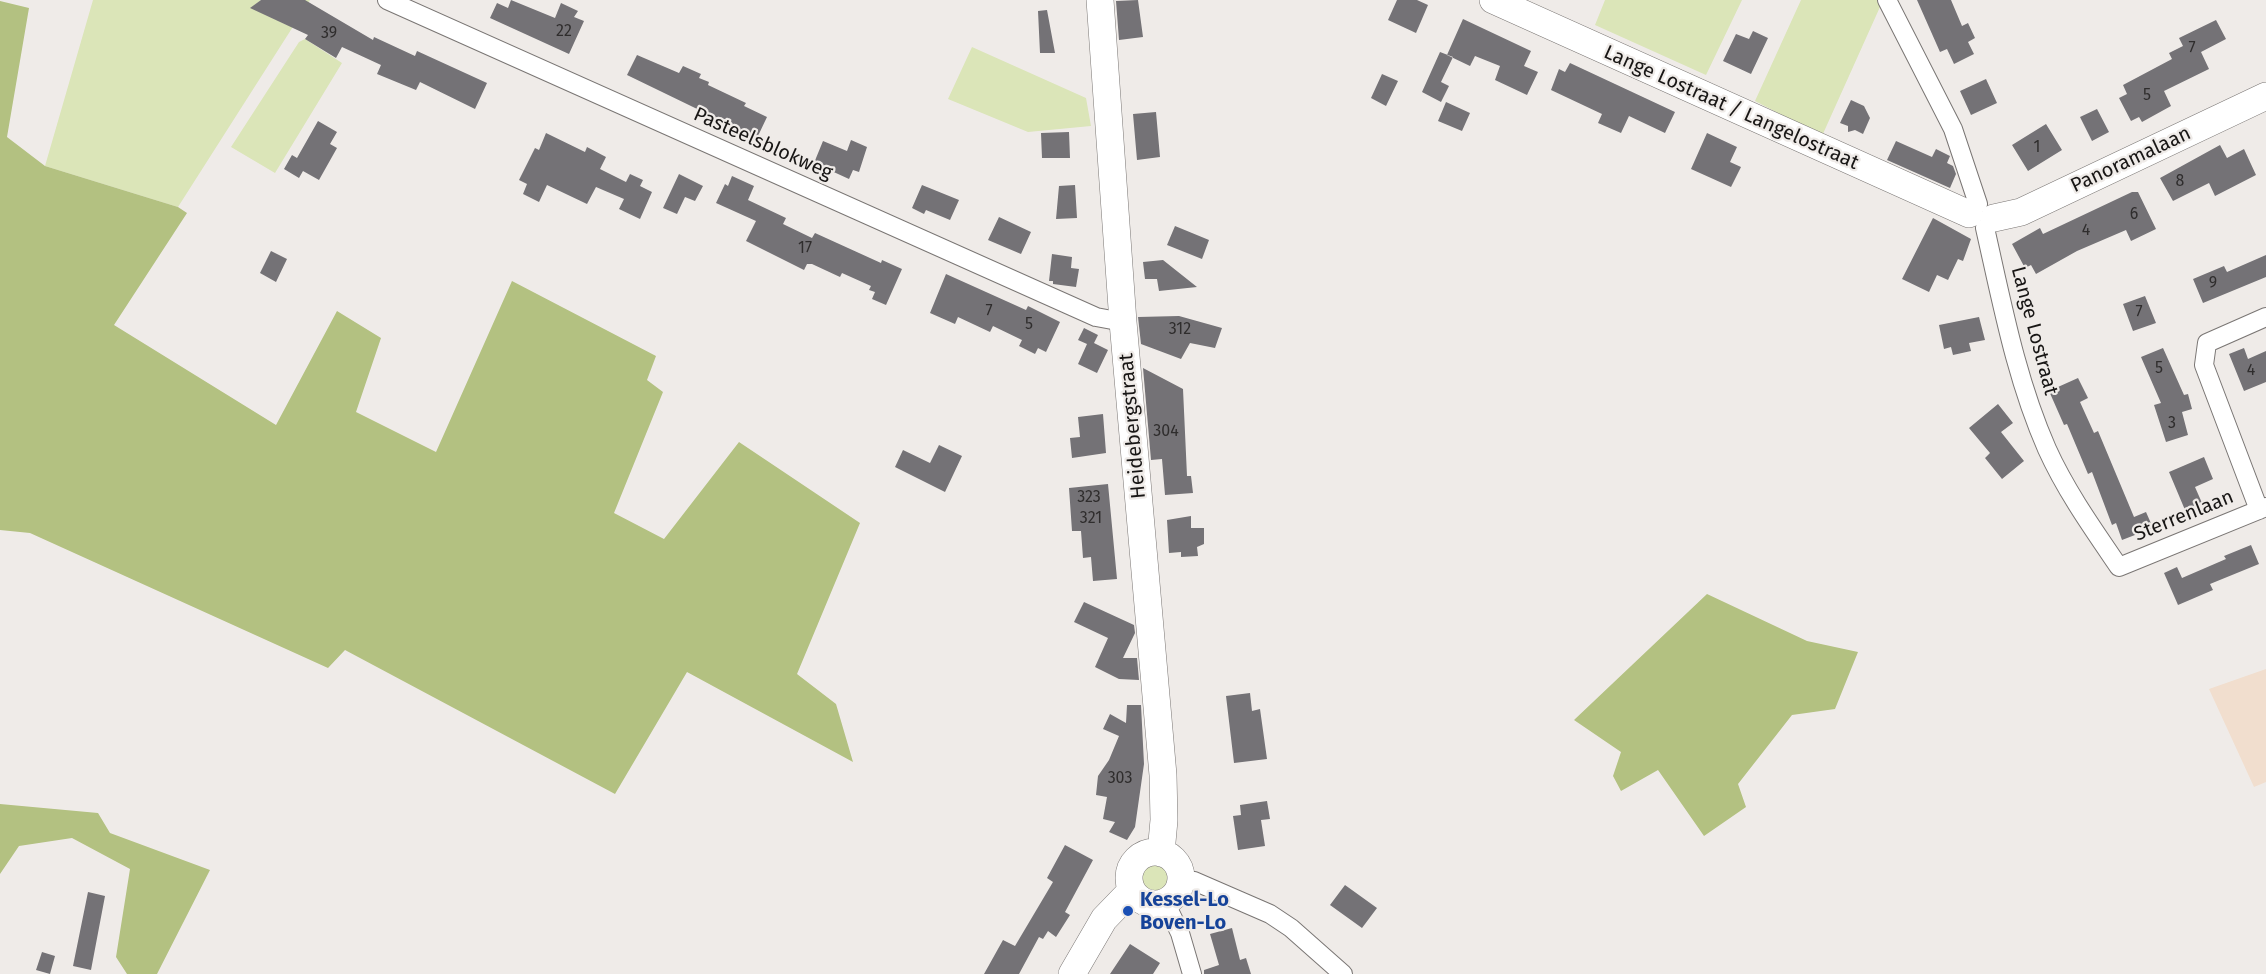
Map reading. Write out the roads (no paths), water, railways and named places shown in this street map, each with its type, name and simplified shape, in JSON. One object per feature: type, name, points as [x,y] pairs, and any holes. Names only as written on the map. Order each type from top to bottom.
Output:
[{"type":"street","name":"Pasteelsblokweg","points":[[387,0],[1096,317],[1123,322]]},
{"type":"street","name":"Heidebergstraat","points":[[1100,0],[1123,322],[1163,776],[1164,820],[1161,853]]},
{"type":"street","name":"Lange Lostraat / Langelostraat","points":[[1492,0],[1981,216]]},
{"type":"street","name":"Lange Lostraat","points":[[1887,0],[1953,129],[1981,216],[2022,384],[2048,450],[2078,506],[2119,567]]},
{"type":"street","name":"Panoramalaan","points":[[1981,216],[2020,212],[2266,96]]},
{"type":"street","points":[[2263,509],[2204,365],[2207,343],[2266,317]]},
{"type":"street","name":"Sterrenlaan","points":[[2119,567],[2263,509]]},
{"type":"street","points":[[1147,853],[1161,853],[1176,862],[1181,880],[1176,893],[1165,902],[1148,903],[1132,890],[1129,877],[1135,862],[1147,853]]},
{"type":"street","points":[[1181,880],[1194,881],[1270,915],[1291,928],[1343,974]]},
{"type":"street","points":[[1072,974],[1104,919],[1132,890]]},
{"type":"street","points":[[1165,902],[1180,933],[1192,974]]},
{"type":"place","name":"Kessel-Lo Boven-Lo","points":[[1128,911]]}]
